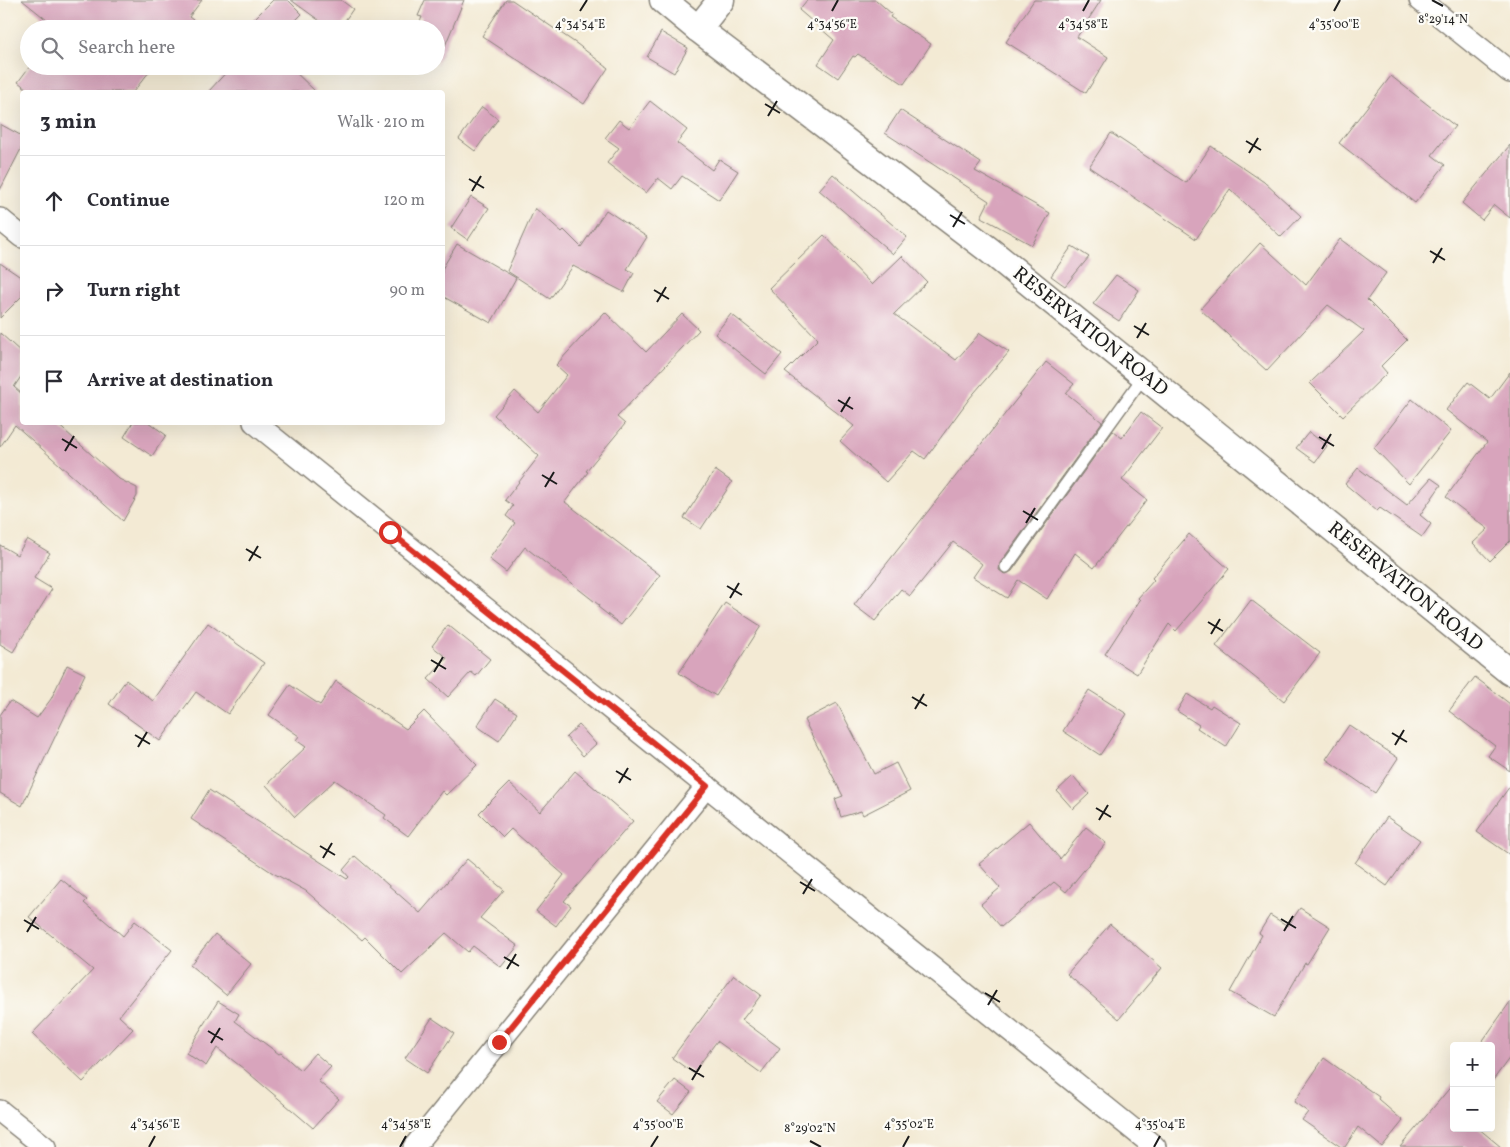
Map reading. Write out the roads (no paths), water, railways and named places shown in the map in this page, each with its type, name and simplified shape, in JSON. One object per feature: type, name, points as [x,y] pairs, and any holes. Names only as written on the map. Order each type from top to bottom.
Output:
[{"type":"street","name":"RESERVATION ROAD","points":[[663,0],[698,29],[989,250],[1510,672]]},
{"type":"street","points":[[698,29],[721,0]]},
{"type":"street","points":[[1420,0],[1510,72]]},
{"type":"street","points":[[0,219],[20,235]]},
{"type":"street","points":[[258,425],[1155,1147]]},
{"type":"street","points":[[414,1147],[707,786]]},
{"type":"street","points":[[0,1111],[45,1147]]},
{"type":"lane","points":[[1006,567],[1144,376]]}]
